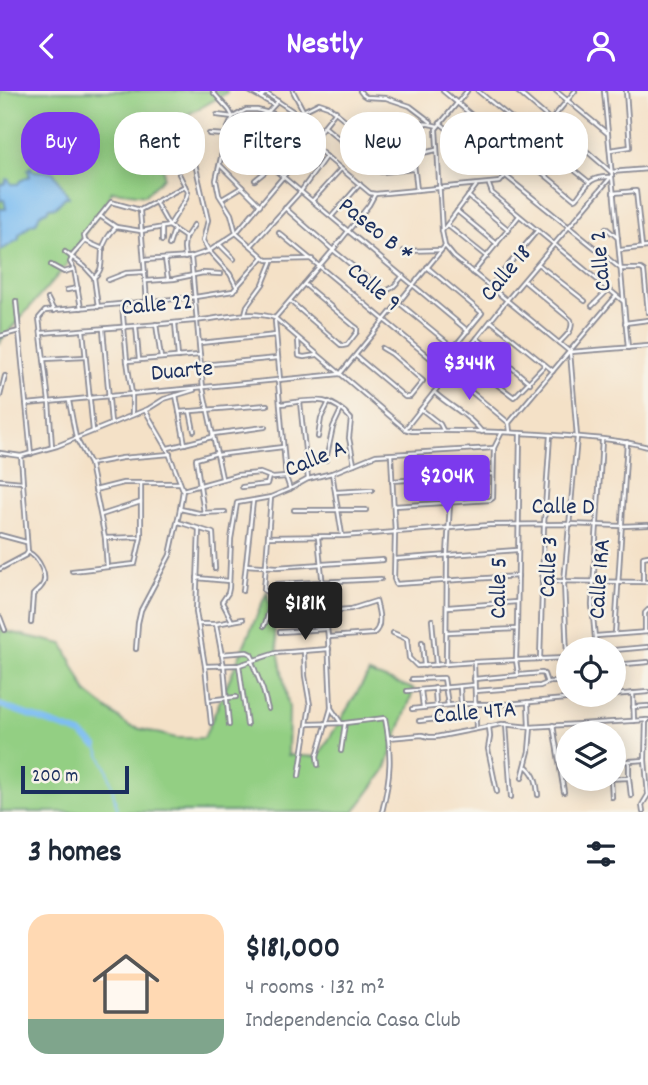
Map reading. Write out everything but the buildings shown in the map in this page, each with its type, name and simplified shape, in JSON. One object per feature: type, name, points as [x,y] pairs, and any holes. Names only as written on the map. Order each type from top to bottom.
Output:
[{"type":"street","points":[[249,91],[274,105]]},
{"type":"street","points":[[293,91],[304,112],[319,103],[340,114]]},
{"type":"street","points":[[360,91],[366,97],[386,98],[410,106],[506,176],[621,269],[644,271],[648,313]]},
{"type":"street","points":[[443,91],[513,149],[526,130],[478,91]]},
{"type":"street","points":[[467,91],[437,126],[444,246],[473,274],[570,352],[648,346]]},
{"type":"street","points":[[517,91],[542,112]]},
{"type":"street","points":[[557,112],[575,91]]},
{"type":"street","name":"Calle 2","points":[[604,91],[628,348]]},
{"type":"street","points":[[608,150],[630,147],[626,91]]},
{"type":"street","points":[[213,92],[230,112]]},
{"type":"street","points":[[558,92],[607,133]]},
{"type":"street","points":[[261,97],[266,93],[293,112]]},
{"type":"street","points":[[242,112],[268,112],[278,101]]},
{"type":"street","points":[[326,124],[336,111]]},
{"type":"street","points":[[426,124],[437,126]]},
{"type":"street","points":[[326,128],[340,140]]},
{"type":"street","points":[[209,134],[219,135]]},
{"type":"street","points":[[426,152],[437,150]]},
{"type":"street","points":[[588,153],[611,174]]},
{"type":"street","points":[[326,156],[340,168]]},
{"type":"street","points":[[219,169],[216,180],[219,195],[231,214],[236,233],[263,257],[272,261],[312,259]]},
{"type":"street","points":[[545,175],[574,199],[589,181],[611,174],[648,169]]},
{"type":"street","points":[[312,201],[340,170]]},
{"type":"street","name":"Calle 18","points":[[405,429],[611,174]]},
{"type":"street","points":[[100,216],[116,227],[141,231],[169,226],[187,199],[186,185],[180,175]]},
{"type":"street","points":[[198,175],[208,220],[203,240],[209,251],[230,274],[237,288]]},
{"type":"street","points":[[230,175],[260,205]]},
{"type":"street","points":[[255,180],[261,175]]},
{"type":"street","name":"Paseo B *","points":[[281,175],[468,331]]},
{"type":"street","points":[[251,246],[312,175]]},
{"type":"street","points":[[349,175],[370,193],[375,194],[489,184],[500,182],[506,176]]},
{"type":"street","points":[[415,175],[416,190]]},
{"type":"street","points":[[581,175],[589,181]]},
{"type":"street","points":[[144,260],[185,258],[209,251],[236,233],[284,177]]},
{"type":"street","points":[[331,217],[360,184]]},
{"type":"street","points":[[489,184],[492,193],[623,301]]},
{"type":"street","points":[[81,308],[74,269],[70,262],[85,241],[84,236],[111,202],[140,210],[186,185]]},
{"type":"street","points":[[442,231],[477,185]]},
{"type":"street","points":[[222,199],[242,187]]},
{"type":"street","points":[[613,193],[636,191],[642,247]]},
{"type":"street","points":[[290,489],[283,447],[275,318],[333,250],[375,194]]},
{"type":"street","points":[[468,197],[509,230]]},
{"type":"street","points":[[155,203],[169,226],[185,237]]},
{"type":"street","points":[[285,208],[384,291],[391,290],[403,276]]},
{"type":"street","points":[[140,210],[146,302]]},
{"type":"street","points":[[457,211],[497,244]]},
{"type":"street","points":[[473,274],[519,216]]},
{"type":"street","points":[[185,258],[185,237],[194,225]]},
{"type":"street","points":[[447,225],[486,257]]},
{"type":"street","points":[[94,278],[100,272],[108,235],[116,227]]},
{"type":"street","points":[[162,227],[162,241]]},
{"type":"street","points":[[606,228],[618,238]]},
{"type":"street","points":[[169,245],[174,230]]},
{"type":"street","points":[[490,287],[537,231]]},
{"type":"street","name":"Calle 9","points":[[279,233],[509,423]]},
{"type":"street","points":[[85,241],[103,249]]},
{"type":"street","points":[[219,244],[234,260]]},
{"type":"street","points":[[340,374],[444,246]]},
{"type":"street","points":[[619,250],[648,247]]},
{"type":"street","points":[[404,251],[441,250]]},
{"type":"street","points":[[65,252],[85,267],[94,278],[98,307]]},
{"type":"street","points":[[191,257],[200,343],[201,388],[222,478]]},
{"type":"street","points":[[52,447],[39,317],[45,311],[122,305],[233,291],[263,257]]},
{"type":"street","points":[[165,259],[168,279]]},
{"type":"street","points":[[245,314],[247,306],[263,284],[272,261]]},
{"type":"street","points":[[538,264],[585,301]]},
{"type":"street","points":[[51,265],[64,272],[74,269]]},
{"type":"street","points":[[398,302],[453,347],[468,331],[482,312],[427,267]]},
{"type":"street","points":[[108,280],[145,272]]},
{"type":"street","points":[[146,281],[208,273],[221,274]]},
{"type":"street","points":[[524,281],[571,320],[571,330],[559,343]]},
{"type":"street","points":[[290,300],[342,346],[357,333],[357,328],[304,284]]},
{"type":"street","points":[[67,290],[78,289]]},
{"type":"street","points":[[593,306],[609,289]]},
{"type":"street","points":[[510,432],[509,423],[617,295]]},
{"type":"street","points":[[48,299],[54,311]]},
{"type":"street","points":[[16,301],[31,454]]},
{"type":"street","points":[[122,305],[132,415]]},
{"type":"street","name":"Calle 22","points":[[41,333],[197,321],[245,314],[275,318]]},
{"type":"street","points":[[275,318],[405,429],[578,437],[628,442],[648,447]]},
{"type":"street","points":[[625,323],[648,320]]},
{"type":"street","points":[[491,321],[553,371]]},
{"type":"street","points":[[175,323],[178,357]]},
{"type":"street","points":[[156,324],[162,358]]},
{"type":"street","points":[[136,326],[139,360]]},
{"type":"street","points":[[103,328],[111,423]]},
{"type":"street","points":[[83,330],[93,431]]},
{"type":"street","points":[[0,336],[19,331]]},
{"type":"street","points":[[200,343],[276,335]]},
{"type":"street","points":[[298,338],[299,356],[317,355]]},
{"type":"street","points":[[477,338],[530,383]]},
{"type":"street","points":[[355,355],[405,397],[410,397],[423,381],[382,348]]},
{"type":"street","name":"Calle 3","points":[[567,637],[565,582],[578,437],[570,352]]},
{"type":"street","points":[[127,361],[200,355]]},
{"type":"street","points":[[44,359],[85,357]]},
{"type":"street","points":[[201,365],[278,358]]},
{"type":"street","points":[[461,358],[513,397],[522,392],[545,365]]},
{"type":"street","name":"Duarte","points":[[27,404],[340,374]]},
{"type":"street","points":[[0,396],[5,376]]},
{"type":"street","points":[[0,453],[21,456],[31,454],[145,410],[164,399],[201,388]]},
{"type":"street","points":[[434,392],[468,416],[482,432]]},
{"type":"street","points":[[176,395],[185,444]]},
{"type":"street","points":[[280,404],[321,400],[341,410],[351,419],[349,437],[354,464]]},
{"type":"street","points":[[69,401],[76,437],[90,464],[105,538],[107,567]]},
{"type":"street","points":[[300,402],[308,479]]},
{"type":"street","points":[[318,437],[321,418],[329,402]]},
{"type":"street","points":[[179,412],[267,405]]},
{"type":"street","points":[[421,409],[440,424],[443,431]]},
{"type":"street","points":[[136,649],[141,610],[169,556],[183,490],[170,454],[145,410]]},
{"type":"street","points":[[326,460],[333,426],[341,410]]},
{"type":"street","points":[[190,411],[194,431]]},
{"type":"street","points":[[167,449],[212,437],[213,434],[265,427]]},
{"type":"street","points":[[394,506],[490,501],[493,498],[494,447],[502,432]]},
{"type":"street","name":"Calle 5","points":[[518,674],[516,660],[520,433]]},
{"type":"street","points":[[540,659],[550,435]]},
{"type":"street","points":[[595,636],[592,605],[601,439]]},
{"type":"street","name":"Calle 1RA","points":[[615,634],[628,442]]},
{"type":"street","points":[[204,513],[196,459],[283,447]]},
{"type":"street","name":"Calle A","points":[[229,581],[230,539],[236,503],[271,498],[308,479],[376,456],[494,447]]},
{"type":"street","points":[[90,464],[121,458],[170,454]]},
{"type":"street","points":[[391,455],[396,584],[518,576]]},
{"type":"street","points":[[21,456],[26,542],[28,552],[36,557],[43,570],[42,587],[33,595],[31,623]]},
{"type":"street","points":[[332,473],[340,510],[342,536]]},
{"type":"street","points":[[183,490],[222,478],[249,474],[286,477]]},
{"type":"street","points":[[393,481],[493,474]]},
{"type":"street","points":[[242,488],[267,484],[270,476]]},
{"type":"street","points":[[0,480],[22,482]]},
{"type":"street","points":[[95,490],[123,483],[180,483]]},
{"type":"street","points":[[72,571],[135,564],[141,537],[141,483]]},
{"type":"street","points":[[336,492],[372,489]]},
{"type":"street","points":[[271,498],[264,590],[273,596]]},
{"type":"street","points":[[243,591],[253,501]]},
{"type":"street","points":[[100,515],[141,502]]},
{"type":"street","points":[[446,664],[450,503]]},
{"type":"street","points":[[180,509],[204,513],[225,512]]},
{"type":"street","points":[[294,510],[366,510]]},
{"type":"street","points":[[178,522],[214,533],[215,569]]},
{"type":"street","name":"Calle D","points":[[268,537],[342,536],[519,524],[621,527],[648,525]]},
{"type":"street","points":[[199,529],[196,608],[212,723]]},
{"type":"street","points":[[0,535],[26,542]]},
{"type":"street","points":[[105,538],[141,537]]},
{"type":"street","points":[[318,537],[329,649],[331,708],[317,756],[318,765]]},
{"type":"street","points":[[396,559],[517,550]]},
{"type":"street","points":[[0,569],[28,552]]},
{"type":"street","points":[[643,582],[643,557],[647,556]]},
{"type":"street","points":[[246,565],[277,567],[383,559]]},
{"type":"street","points":[[197,578],[229,581],[228,593],[222,604],[232,621]]},
{"type":"street","points":[[264,626],[275,585],[381,579]]},
{"type":"street","points":[[542,581],[648,582]]},
{"type":"street","points":[[268,617],[290,621],[377,602],[380,627],[376,633],[366,636],[328,637]]},
{"type":"street","points":[[447,607],[517,602]]},
{"type":"street","points":[[647,632],[645,613],[648,610]]},
{"type":"street","points":[[0,617],[5,630]]},
{"type":"street","points":[[198,624],[243,619]]},
{"type":"street","points":[[432,620],[436,665]]},
{"type":"street","points":[[216,624],[224,667],[229,725]]},
{"type":"street","points":[[280,632],[327,629]]},
{"type":"street","points":[[447,632],[517,629]]},
{"type":"street","name":"Calle 1RA","points":[[595,636],[647,632]]},
{"type":"street","points":[[393,633],[407,639],[408,658],[418,666],[556,658]]},
{"type":"street","points":[[422,642],[424,666]]},
{"type":"street","points":[[626,649],[648,647]]},
{"type":"street","points":[[205,666],[239,665],[276,653],[329,649]]},
{"type":"street","points":[[299,776],[310,705],[304,651]]},
{"type":"street","points":[[221,654],[251,654],[268,709]]},
{"type":"street","points":[[626,663],[648,661]]},
{"type":"street","points":[[474,662],[476,728]]},
{"type":"street","points":[[239,665],[247,725]]},
{"type":"street","points":[[474,679],[543,673],[547,683]]},
{"type":"street","points":[[412,679],[444,677],[449,705]]},
{"type":"street","points":[[475,691],[556,682]]},
{"type":"street","points":[[407,691],[474,685]]},
{"type":"street","points":[[460,687],[461,704]]},
{"type":"street","points":[[435,688],[436,706]]},
{"type":"street","points":[[421,689],[423,708]]},
{"type":"street","points":[[626,693],[648,692]]},
{"type":"street","points":[[633,693],[634,721]]},
{"type":"street","points":[[209,700],[236,697]]},
{"type":"street","points":[[412,709],[556,699]]},
{"type":"street","points":[[523,778],[531,738],[528,702]]},
{"type":"street","points":[[633,707],[648,706]]},
{"type":"street","points":[[331,708],[343,723],[341,751]]},
{"type":"street","points":[[419,721],[475,715]]},
{"type":"street","points":[[308,723],[343,723],[384,718],[390,748],[390,777],[382,812]]},
{"type":"street","points":[[643,812],[642,805],[648,795],[645,760],[647,720]]},
{"type":"street","name":"Calle 4TA","points":[[388,738],[436,737],[489,726],[530,727],[647,720]]},
{"type":"street","points":[[506,725],[510,797]]},
{"type":"street","points":[[553,725],[564,792]]},
{"type":"street","points":[[489,726],[488,749],[497,792]]},
{"type":"street","points":[[626,761],[645,760]]},
{"type":"street","points":[[629,761],[631,796]]},
{"type":"street","points":[[526,766],[533,772],[538,795]]},
{"type":"street","points":[[612,791],[612,797]]},
{"type":"green space","points":[[0,91],[227,91],[193,112],[114,112],[114,175],[164,177],[145,195],[112,191],[66,266],[0,344]]},
{"type":"green space","points":[[267,592],[289,708],[288,755],[318,757],[369,673],[414,689],[385,770],[354,812],[0,812],[0,626],[5,631],[63,644],[87,693],[129,726],[176,738],[204,738]]},
{"type":"water","points":[[55,175],[69,197],[40,214],[36,223],[19,235],[19,239],[0,251],[0,209],[6,209],[4,200],[0,200],[0,185],[6,183],[6,179],[11,184],[18,184],[30,176]]},
{"type":"waterway","points":[[0,705],[81,734],[96,746]]},
{"type":"waterway","points":[[96,746],[108,771],[118,812]]}]
